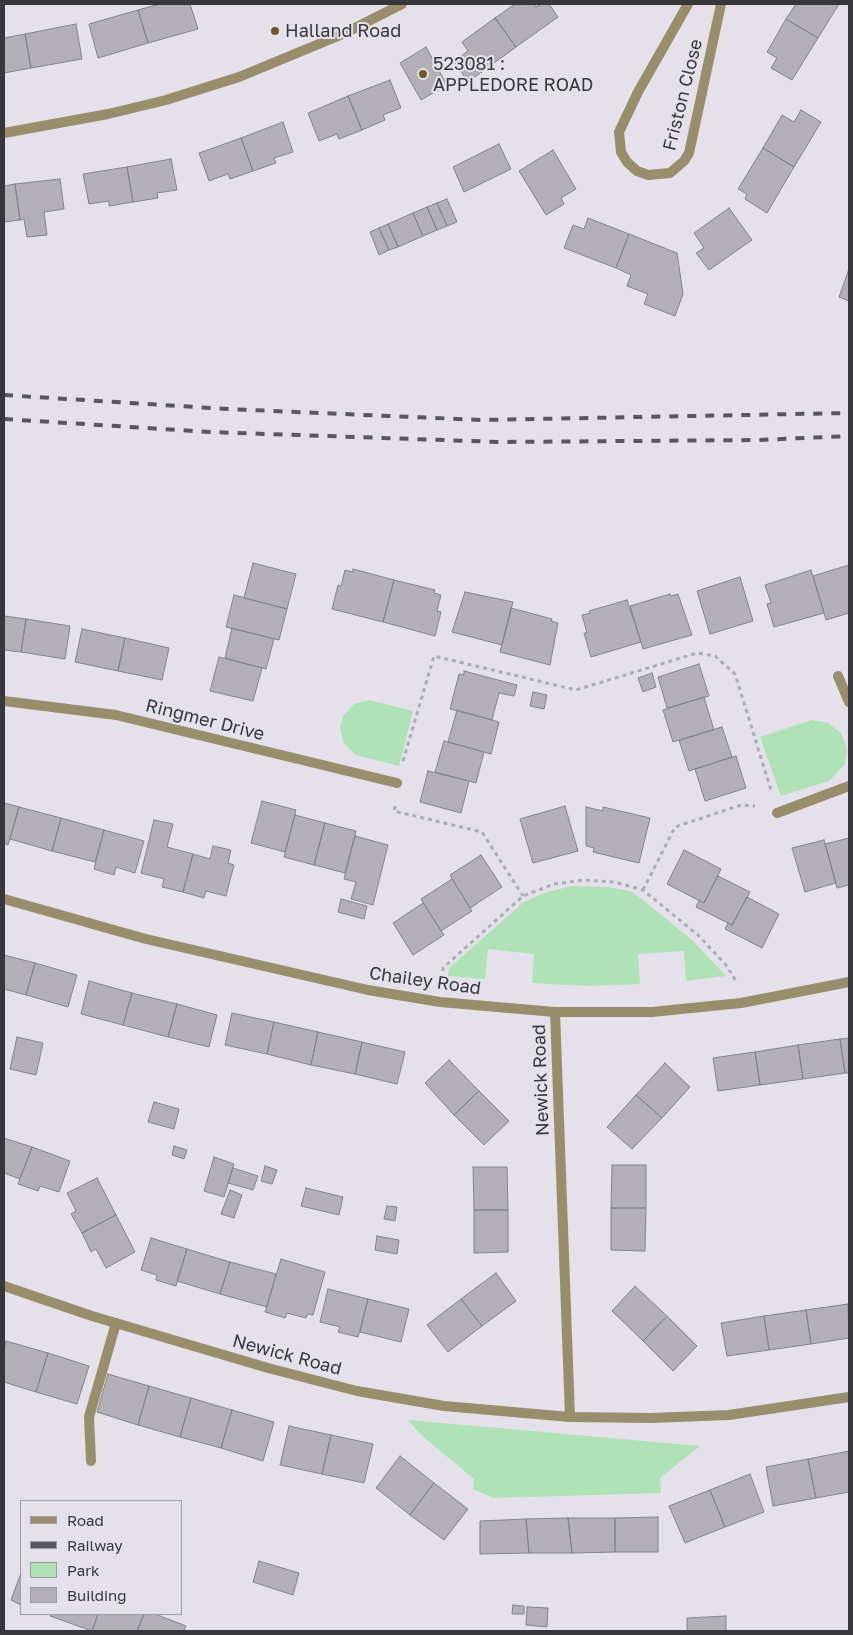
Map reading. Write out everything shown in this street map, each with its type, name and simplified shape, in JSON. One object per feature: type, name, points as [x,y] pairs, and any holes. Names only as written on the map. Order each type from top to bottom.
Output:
[{"type":"street","points":[[4,133],[108,114],[166,100],[238,77],[343,34],[402,4]]},
{"type":"street","name":"Friston Close","points":[[688,4],[638,92],[619,132],[621,152],[627,162],[637,172],[648,175],[670,172],[684,161],[689,153],[721,4]]},
{"type":"street","points":[[838,676],[849,702]]},
{"type":"street","name":"Ringmer Drive","points":[[4,701],[116,716],[397,783]]},
{"type":"street","points":[[778,812],[849,786]]},
{"type":"street","name":"Chailey Road","points":[[4,899],[146,939],[385,993],[440,1002],[554,1012],[652,1012],[741,1003],[849,982]]},
{"type":"street","name":"Newick Road","points":[[554,1012],[570,1418]]},
{"type":"street","name":"Newick Road","points":[[4,1286],[116,1323],[268,1368],[357,1391],[444,1406],[570,1418],[729,1415],[849,1398]]},
{"type":"street","points":[[91,1461],[88,1417],[116,1323]]},
{"type":"path","points":[[524,896],[482,832],[394,811],[397,800],[395,794],[397,783],[434,656],[576,690],[698,653],[715,656],[735,674],[778,812]]},
{"type":"path","points":[[643,890],[675,827],[741,805],[760,807],[778,812]]},
{"type":"path","points":[[442,976],[443,968],[524,896],[554,884],[584,880],[614,882],[643,890],[698,935],[726,965],[738,984],[741,1003]]},
{"type":"green space","points":[[370,700],[413,711],[399,766],[356,755],[343,742],[340,726],[344,715],[354,704]]},
{"type":"green space","points":[[812,720],[828,723],[841,733],[847,749],[845,764],[829,781],[781,796],[760,737]]},
{"type":"green space","points":[[572,886],[608,887],[629,891],[638,896],[692,940],[726,976],[686,981],[684,951],[638,954],[640,984],[589,986],[532,983],[534,954],[488,949],[485,979],[448,976],[449,968],[524,902],[547,892]]},
{"type":"green space","points":[[408,1420],[700,1446],[660,1478],[661,1493],[493,1498],[473,1489],[474,1479],[421,1435]]},
{"type":"building","points":[[160,4],[190,4],[198,29],[148,43],[138,10]]},
{"type":"building","points":[[515,4],[534,4],[536,7],[541,4],[549,4],[558,17],[516,47],[495,18]]},
{"type":"building","points":[[796,4],[839,4],[818,38],[786,19]]},
{"type":"building","points":[[138,10],[148,43],[98,58],[89,24]]},
{"type":"building","points":[[495,18],[516,47],[468,82],[454,61],[468,51],[462,42]]},
{"type":"building","points":[[786,19],[818,38],[792,80],[771,68],[777,58],[767,52]]},
{"type":"building","points":[[76,24],[82,59],[31,68],[25,34]]},
{"type":"building","points":[[25,34],[31,68],[4,73],[4,38]]},
{"type":"building","name":"523081 : APPLEDORE ROAD","points":[[426,47],[447,85],[421,100],[400,63]]},
{"type":"building","points":[[390,80],[401,108],[383,115],[385,120],[362,130],[348,96]]},
{"type":"building","points":[[348,96],[362,130],[339,139],[337,134],[319,141],[308,113]]},
{"type":"building","points":[[801,110],[821,122],[794,167],[763,148],[782,115],[794,122]]},
{"type":"building","points":[[283,122],[293,152],[274,158],[276,163],[253,171],[241,138]]},
{"type":"building","points":[[241,138],[253,171],[230,179],[228,174],[209,181],[199,153]]},
{"type":"building","points":[[499,144],[511,169],[464,192],[453,167]]},
{"type":"building","points":[[763,148],[794,167],[767,213],[745,199],[747,194],[738,189]]},
{"type":"building","points":[[553,150],[576,189],[561,198],[564,204],[546,215],[519,171]]},
{"type":"building","points":[[171,159],[177,190],[157,193],[158,198],[133,202],[127,167]]},
{"type":"building","points":[[127,167],[133,202],[109,206],[109,201],[89,204],[83,174]]},
{"type":"building","points":[[60,179],[64,209],[44,212],[47,235],[27,237],[24,219],[20,220],[15,184]]},
{"type":"building","points":[[15,184],[20,220],[4,222],[4,186]]},
{"type":"building","points":[[447,199],[457,222],[447,226],[437,203]]},
{"type":"building","points":[[437,203],[447,226],[437,230],[427,207]]},
{"type":"building","points":[[427,207],[437,230],[423,236],[413,213]]},
{"type":"building","points":[[729,208],[752,240],[709,270],[696,253],[704,248],[694,233]]},
{"type":"building","points":[[413,213],[423,236],[398,247],[388,224]]},
{"type":"building","points":[[588,218],[629,234],[616,268],[564,248],[573,225],[584,229]]},
{"type":"building","points":[[388,224],[398,247],[389,250],[379,228]]},
{"type":"building","points":[[379,228],[389,250],[379,255],[370,232]]},
{"type":"building","points":[[629,234],[677,253],[683,294],[675,316],[644,304],[648,294],[627,286],[631,275],[616,268]]},
{"type":"building","points":[[849,269],[849,301],[839,297]]},
{"type":"building","points":[[253,563],[296,574],[287,609],[244,598]]},
{"type":"building","points":[[849,565],[849,613],[826,620],[813,576]]},
{"type":"building","points":[[353,569],[394,580],[383,622],[332,609],[338,585],[341,586],[345,570],[353,572]]},
{"type":"building","points":[[811,570],[824,613],[774,627],[767,604],[771,603],[765,585]]},
{"type":"building","points":[[740,577],[753,621],[710,634],[697,591]]},
{"type":"building","points":[[394,580],[435,590],[434,593],[441,595],[437,611],[441,612],[435,636],[383,622]]},
{"type":"building","points":[[465,592],[513,602],[502,645],[452,632]]},
{"type":"building","points":[[670,594],[671,596],[678,594],[692,635],[643,649],[630,606]]},
{"type":"building","points":[[234,595],[287,609],[279,640],[226,627]]},
{"type":"building","points":[[627,600],[641,642],[591,657],[584,633],[587,633],[582,615],[590,613],[589,611]]},
{"type":"building","points":[[511,608],[552,619],[551,621],[558,623],[550,665],[500,652]]},
{"type":"building","points":[[4,616],[26,619],[21,652],[4,650]]},
{"type":"building","points":[[26,619],[70,626],[65,659],[21,652]]},
{"type":"building","points":[[232,628],[274,639],[266,669],[225,658]]},
{"type":"building","points":[[82,629],[125,638],[118,671],[75,662]]},
{"type":"building","points":[[125,638],[169,648],[162,680],[118,671]]},
{"type":"building","points":[[219,657],[262,668],[253,701],[210,691]]},
{"type":"building","points":[[699,664],[709,696],[667,708],[658,677]]},
{"type":"building","points":[[464,671],[517,685],[514,696],[499,693],[492,720],[450,709],[459,674],[464,675]]},
{"type":"building","points":[[652,673],[656,687],[643,692],[638,678]]},
{"type":"building","points":[[533,692],[547,695],[544,709],[530,706]]},
{"type":"building","points":[[704,697],[714,730],[673,742],[663,710]]},
{"type":"building","points":[[457,710],[499,722],[491,754],[448,742]]},
{"type":"building","points":[[722,727],[732,757],[689,771],[679,740]]},
{"type":"building","points":[[444,741],[484,752],[476,783],[435,772]]},
{"type":"building","points":[[736,756],[746,788],[705,801],[695,769]]},
{"type":"building","points":[[428,771],[469,781],[461,813],[420,802]]},
{"type":"building","points":[[262,801],[296,810],[285,852],[251,843]]},
{"type":"building","points":[[4,803],[19,807],[8,845],[4,843]]},
{"type":"building","points":[[565,806],[578,851],[533,863],[520,819]]},
{"type":"building","points":[[19,807],[61,818],[52,851],[10,839]]},
{"type":"building","points":[[586,807],[603,811],[603,807],[650,818],[639,863],[593,852],[594,848],[586,846]]},
{"type":"building","points":[[295,815],[325,823],[314,865],[284,857]]},
{"type":"building","points":[[61,818],[104,830],[95,862],[52,851]]},
{"type":"building","points":[[154,820],[173,824],[167,847],[193,854],[183,892],[162,887],[164,879],[141,873]]},
{"type":"building","points":[[325,823],[356,831],[345,873],[314,865]]},
{"type":"building","points":[[104,830],[144,841],[135,873],[116,867],[114,875],[94,869]]},
{"type":"building","points":[[355,836],[388,845],[373,905],[351,899],[356,882],[344,879]]},
{"type":"building","points":[[849,838],[849,885],[837,888],[825,844]]},
{"type":"building","points":[[824,840],[836,883],[805,892],[792,848]]},
{"type":"building","points":[[213,846],[231,850],[228,863],[234,865],[226,896],[206,891],[204,898],[183,892],[193,854],[210,859]]},
{"type":"building","points":[[684,850],[721,869],[704,903],[667,884]]},
{"type":"building","points":[[481,855],[502,887],[470,908],[450,875]]},
{"type":"building","points":[[718,876],[750,892],[732,925],[696,907],[699,900],[704,903]]},
{"type":"building","points":[[452,879],[472,911],[441,931],[421,899]]},
{"type":"building","points":[[747,897],[779,914],[762,948],[725,929],[728,923],[732,925]]},
{"type":"building","points":[[341,899],[367,906],[364,919],[338,912]]},
{"type":"building","points":[[423,903],[444,935],[413,955],[393,923]]},
{"type":"building","points":[[4,955],[35,963],[26,995],[4,989]]},
{"type":"building","points":[[35,963],[77,975],[68,1007],[26,995]]},
{"type":"building","points":[[89,981],[132,993],[123,1025],[81,1014]]},
{"type":"building","points":[[132,993],[177,1004],[168,1037],[123,1025]]},
{"type":"building","points":[[177,1004],[217,1015],[209,1047],[168,1037]]},
{"type":"building","points":[[232,1013],[274,1022],[267,1054],[225,1045]]},
{"type":"building","points":[[274,1022],[318,1032],[311,1065],[267,1054]]},
{"type":"building","points":[[318,1032],[362,1042],[355,1074],[311,1065]]},
{"type":"building","points":[[17,1037],[43,1043],[36,1075],[10,1069]]},
{"type":"building","points":[[849,1038],[849,1073],[845,1073],[840,1039]]},
{"type":"building","points":[[840,1039],[845,1073],[803,1079],[798,1045]]},
{"type":"building","points":[[362,1042],[405,1052],[397,1084],[355,1074]]},
{"type":"building","points":[[798,1045],[803,1079],[760,1085],[755,1052]]},
{"type":"building","points":[[755,1052],[760,1085],[718,1091],[713,1058]]},
{"type":"building","points":[[449,1060],[479,1091],[454,1115],[425,1083]]},
{"type":"building","points":[[665,1063],[690,1087],[662,1118],[636,1095]]},
{"type":"building","points":[[479,1091],[509,1121],[484,1145],[454,1115]]},
{"type":"building","points":[[636,1095],[662,1118],[632,1149],[607,1127]]},
{"type":"building","points":[[154,1102],[179,1109],[174,1129],[148,1122]]},
{"type":"building","points":[[4,1138],[32,1147],[20,1179],[4,1173]]},
{"type":"building","points":[[174,1146],[187,1150],[184,1159],[172,1155]]},
{"type":"building","points":[[32,1147],[70,1161],[59,1192],[40,1186],[38,1191],[18,1184]]},
{"type":"building","points":[[214,1157],[234,1164],[224,1197],[204,1191]]},
{"type":"building","points":[[612,1165],[646,1165],[646,1208],[611,1208]]},
{"type":"building","points":[[265,1166],[277,1170],[272,1184],[261,1181]]},
{"type":"building","points":[[473,1167],[507,1167],[508,1210],[474,1210]]},
{"type":"building","points":[[233,1168],[258,1176],[253,1190],[228,1183]]},
{"type":"building","points":[[97,1178],[116,1215],[82,1233],[71,1214],[76,1211],[67,1193]]},
{"type":"building","points":[[306,1188],[343,1197],[339,1215],[301,1206]]},
{"type":"building","points":[[230,1190],[242,1195],[234,1218],[221,1214]]},
{"type":"building","points":[[387,1206],[397,1207],[395,1221],[384,1219]]},
{"type":"building","points":[[611,1208],[646,1208],[645,1251],[611,1250]]},
{"type":"building","points":[[474,1210],[508,1210],[508,1252],[474,1253]]},
{"type":"building","points":[[116,1215],[135,1252],[106,1268],[96,1249],[91,1252],[82,1233]]},
{"type":"building","points":[[377,1236],[399,1240],[397,1254],[375,1250]]},
{"type":"building","points":[[151,1238],[187,1249],[176,1286],[156,1280],[157,1275],[141,1270]]},
{"type":"building","points":[[187,1249],[230,1262],[220,1294],[177,1281]]},
{"type":"building","points":[[281,1259],[325,1272],[313,1315],[308,1314],[306,1318],[287,1313],[285,1318],[265,1312]]},
{"type":"building","points":[[230,1262],[276,1274],[267,1307],[220,1294]]},
{"type":"building","points":[[496,1273],[516,1301],[482,1326],[461,1299]]},
{"type":"building","points":[[635,1286],[667,1316],[643,1341],[612,1311]]},
{"type":"building","points":[[328,1289],[368,1299],[358,1337],[338,1332],[340,1327],[320,1322]]},
{"type":"building","points":[[368,1299],[409,1309],[401,1342],[360,1332]]},
{"type":"building","points":[[461,1299],[482,1326],[448,1352],[427,1325]]},
{"type":"building","points":[[848,1304],[849,1338],[811,1344],[806,1310]]},
{"type":"building","points":[[806,1310],[811,1344],[769,1350],[764,1316]]},
{"type":"building","points":[[667,1316],[697,1346],[673,1371],[643,1341]]},
{"type":"building","points":[[764,1316],[769,1350],[727,1356],[721,1323]]},
{"type":"building","points":[[6,1341],[48,1353],[36,1392],[4,1382],[4,1349]]},
{"type":"building","points":[[48,1353],[89,1366],[77,1404],[36,1392]]},
{"type":"building","points":[[108,1374],[149,1386],[138,1425],[97,1412]]},
{"type":"building","points":[[149,1386],[191,1398],[180,1437],[138,1425]]},
{"type":"building","points":[[191,1398],[232,1410],[221,1448],[180,1437]]},
{"type":"building","points":[[232,1410],[274,1422],[263,1461],[221,1448]]},
{"type":"building","points":[[289,1426],[331,1435],[322,1474],[280,1465]]},
{"type":"building","points":[[331,1435],[373,1444],[364,1483],[322,1474]]},
{"type":"building","points":[[849,1451],[849,1492],[816,1498],[808,1459]]},
{"type":"building","points":[[400,1456],[434,1483],[410,1515],[376,1488]]},
{"type":"building","points":[[808,1459],[816,1498],[773,1506],[766,1467]]},
{"type":"building","points":[[750,1474],[764,1512],[725,1527],[710,1490]]},
{"type":"building","points":[[434,1483],[468,1509],[444,1540],[410,1515]]},
{"type":"building","points":[[710,1490],[725,1527],[685,1543],[669,1506]]},
{"type":"building","points":[[658,1517],[658,1552],[615,1552],[615,1518]]},
{"type":"building","points":[[568,1518],[615,1518],[615,1552],[572,1553]]},
{"type":"building","points":[[568,1518],[572,1553],[529,1553],[526,1519]]},
{"type":"building","points":[[526,1519],[529,1553],[480,1554],[480,1521]]},
{"type":"building","points":[[259,1561],[299,1573],[293,1595],[253,1582]]},
{"type":"building","points":[[20,1576],[20,1604],[11,1600]]},
{"type":"building","points":[[513,1605],[524,1606],[524,1614],[512,1614]]},
{"type":"building","points":[[527,1607],[548,1608],[547,1627],[526,1625]]},
{"type":"building","points":[[50,1615],[98,1615],[92,1631]]},
{"type":"building","points":[[98,1615],[144,1615],[137,1631],[92,1631]]},
{"type":"building","points":[[144,1615],[158,1615],[186,1626],[184,1631],[137,1631]]},
{"type":"building","points":[[726,1616],[726,1631],[687,1631],[687,1618]]},
{"type":"railway","points":[[4,395],[227,409],[482,420],[849,413]]},
{"type":"railway","points":[[4,419],[210,432],[500,442],[758,440],[849,436]]},
{"type":"place","name":"Halland Road","points":[[275,31]]},
{"type":"place","name":"523081 : APPLEDORE ROAD","points":[[423,74]]}]
